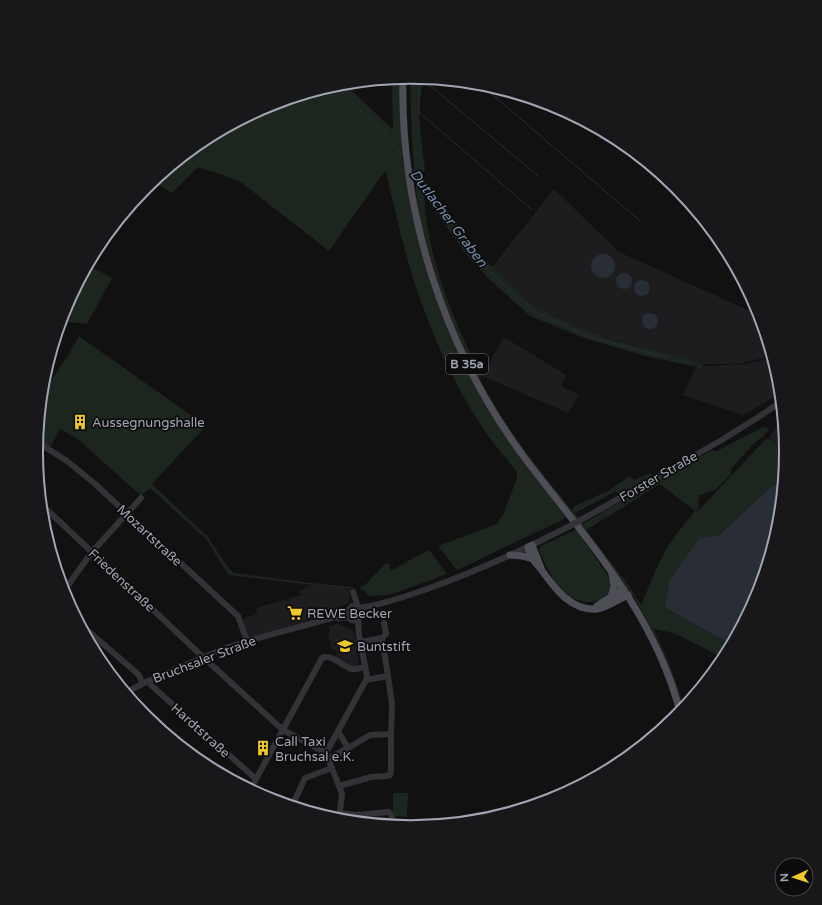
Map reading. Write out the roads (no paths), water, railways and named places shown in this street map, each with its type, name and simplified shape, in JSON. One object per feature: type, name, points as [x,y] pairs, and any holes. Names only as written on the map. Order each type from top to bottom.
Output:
[{"type":"main road","name":"B 35a","points":[[403,84],[403,115],[410,186],[427,258],[453,333],[488,401],[511,438],[612,572],[641,616],[658,648],[673,687],[678,705]]},
{"type":"main road","name":"B 35a","points":[[407,84],[408,160],[412,174],[415,206]]},
{"type":"main road","points":[[530,546],[530,558]]},
{"type":"main road","points":[[530,546],[542,570],[553,586],[565,598],[576,605],[590,609],[602,608],[626,593]]},
{"type":"main road","points":[[510,555],[530,558],[542,570]]},
{"type":"main road","points":[[611,597],[614,586],[612,572]]},
{"type":"main road","points":[[590,609],[596,607],[620,592],[626,593]]},
{"type":"street","name":"Forster Straße","points":[[530,546],[588,516],[734,433],[776,405]]},
{"type":"street","name":"Mozartstraße","points":[[43,446],[67,461],[95,484],[238,616],[247,641]]},
{"type":"street","points":[[68,585],[92,552],[141,498]]},
{"type":"street","name":"Friedenstraße","points":[[48,510],[203,657],[283,730],[327,756]]},
{"type":"street","points":[[352,617],[358,609],[375,606],[445,582],[530,546]]},
{"type":"street","points":[[352,617],[358,609]]},
{"type":"street","points":[[352,617],[361,642],[366,680],[338,731],[327,756],[342,794],[340,813],[356,815],[389,812],[392,816],[392,820]]},
{"type":"street","name":"Bruchsaler Straße","points":[[130,690],[145,682],[203,657],[247,641],[332,618],[352,617]]},
{"type":"street","points":[[361,642],[382,638],[386,634],[384,623]]},
{"type":"street","name":"Hardtstraße","points":[[90,633],[256,779]]},
{"type":"street","points":[[339,786],[371,777],[390,775],[392,704],[382,638]]},
{"type":"street","points":[[253,785],[322,658],[324,656],[329,657],[352,669],[365,667]]},
{"type":"street","points":[[366,680],[388,676]]},
{"type":"street","points":[[338,731],[348,748]]},
{"type":"street","points":[[327,756],[348,748],[370,735],[391,734]]},
{"type":"street","points":[[294,801],[305,778],[332,768]]},
{"type":"waterway","points":[[419,84],[419,112],[531,209]]},
{"type":"waterway","points":[[429,85],[538,176]]},
{"type":"waterway","name":"Dutlacher Graben","points":[[341,92],[381,129],[404,157]]},
{"type":"waterway","points":[[492,94],[640,221]]},
{"type":"waterway","name":"Dutlacher Graben","points":[[412,168],[476,259],[533,311],[587,336],[669,358]]},
{"type":"place","name":"Aussegnungshalle","points":[[80,422]]},
{"type":"place","name":"REWE Becker","points":[[295,613]]},
{"type":"place","name":"Buntstift","points":[[345,646]]},
{"type":"place","name":"Call Taxi Bruchsal e.K.","points":[[263,748]]}]
